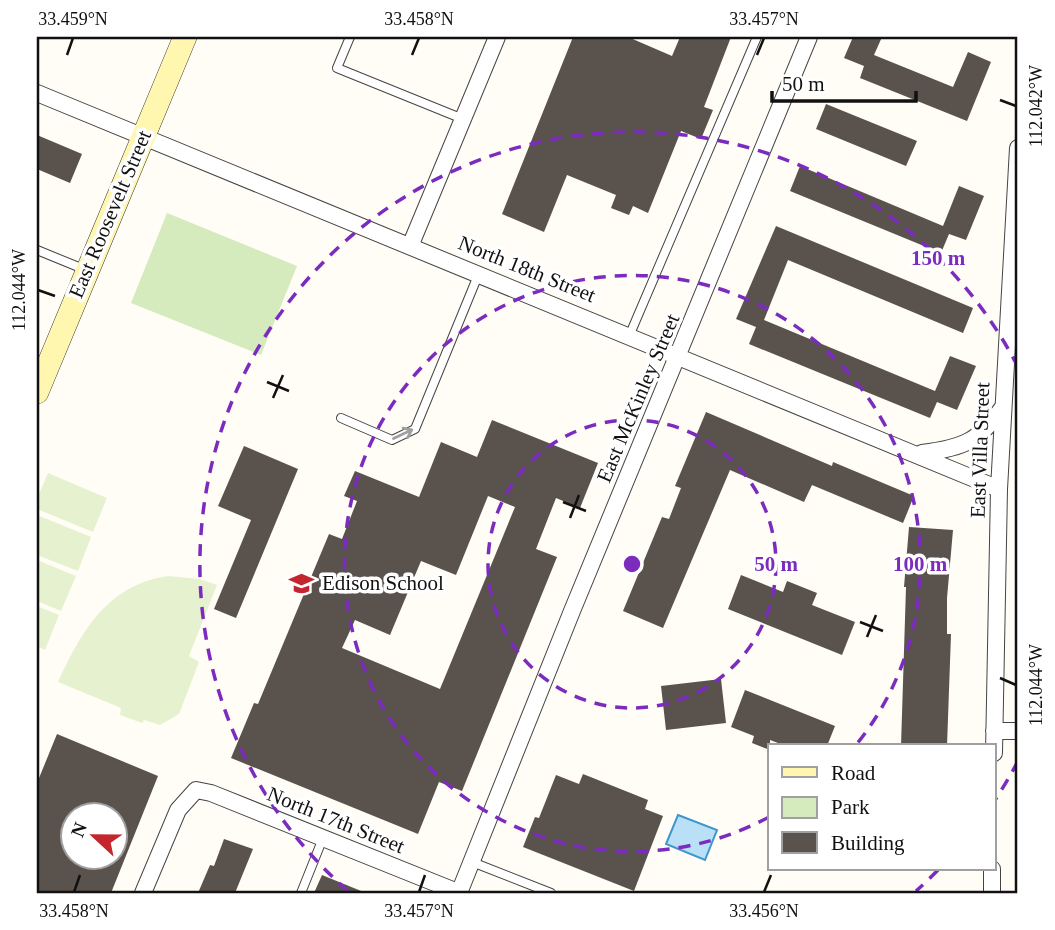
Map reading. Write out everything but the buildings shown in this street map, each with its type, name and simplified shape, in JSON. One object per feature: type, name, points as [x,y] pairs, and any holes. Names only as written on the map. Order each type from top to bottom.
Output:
[{"type":"street","name":"East Roosevelt Street","points":[[37,392],[185,37]]},
{"type":"street","points":[[411,244],[498,37]]},
{"type":"street","name":"East McKinley Street","points":[[459,893],[810,37]]},
{"type":"street","name":"North 18th Street","points":[[37,93],[679,354],[999,489]]},
{"type":"street","name":"East Villa Street","points":[[994,744],[999,489],[1014,272],[1018,148]]},
{"type":"street","points":[[918,453],[950,450],[969,442],[986,431],[1003,407]]},
{"type":"street","points":[[994,731],[1018,731]]},
{"type":"street","name":"North 17th Street","points":[[143,893],[178,810],[196,790],[211,793],[459,893]]},
{"type":"street","points":[[992,870],[992,893]]},
{"type":"lane","points":[[350,37],[337,68],[463,119]]},
{"type":"lane","points":[[630,334],[757,37]]},
{"type":"lane","points":[[37,250],[86,270]]},
{"type":"lane","points":[[341,418],[392,440],[415,429],[479,273]]},
{"type":"lane","points":[[301,893],[323,838]]},
{"type":"lane","points":[[472,862],[551,893]]},
{"type":"green space","points":[[167,213],[297,266],[261,355],[131,303]]},
{"type":"green space","points":[[48,473],[107,498],[93,532],[37,509],[37,499]]},
{"type":"green space","points":[[37,515],[91,537],[78,571],[37,555]]},
{"type":"green space","points":[[37,560],[76,576],[61,611],[37,601]]},
{"type":"green space","points":[[168,576],[200,579],[217,585],[189,656],[199,662],[179,714],[160,725],[144,720],[142,723],[120,715],[121,708],[58,682],[87,628],[99,613],[128,589]]},
{"type":"green space","points":[[37,606],[59,615],[45,650],[37,646]]},
{"type":"water","points":[[678,815],[717,830],[705,860],[666,844]]},
{"type":"place","name":"Edison School","points":[[302,583]]}]
